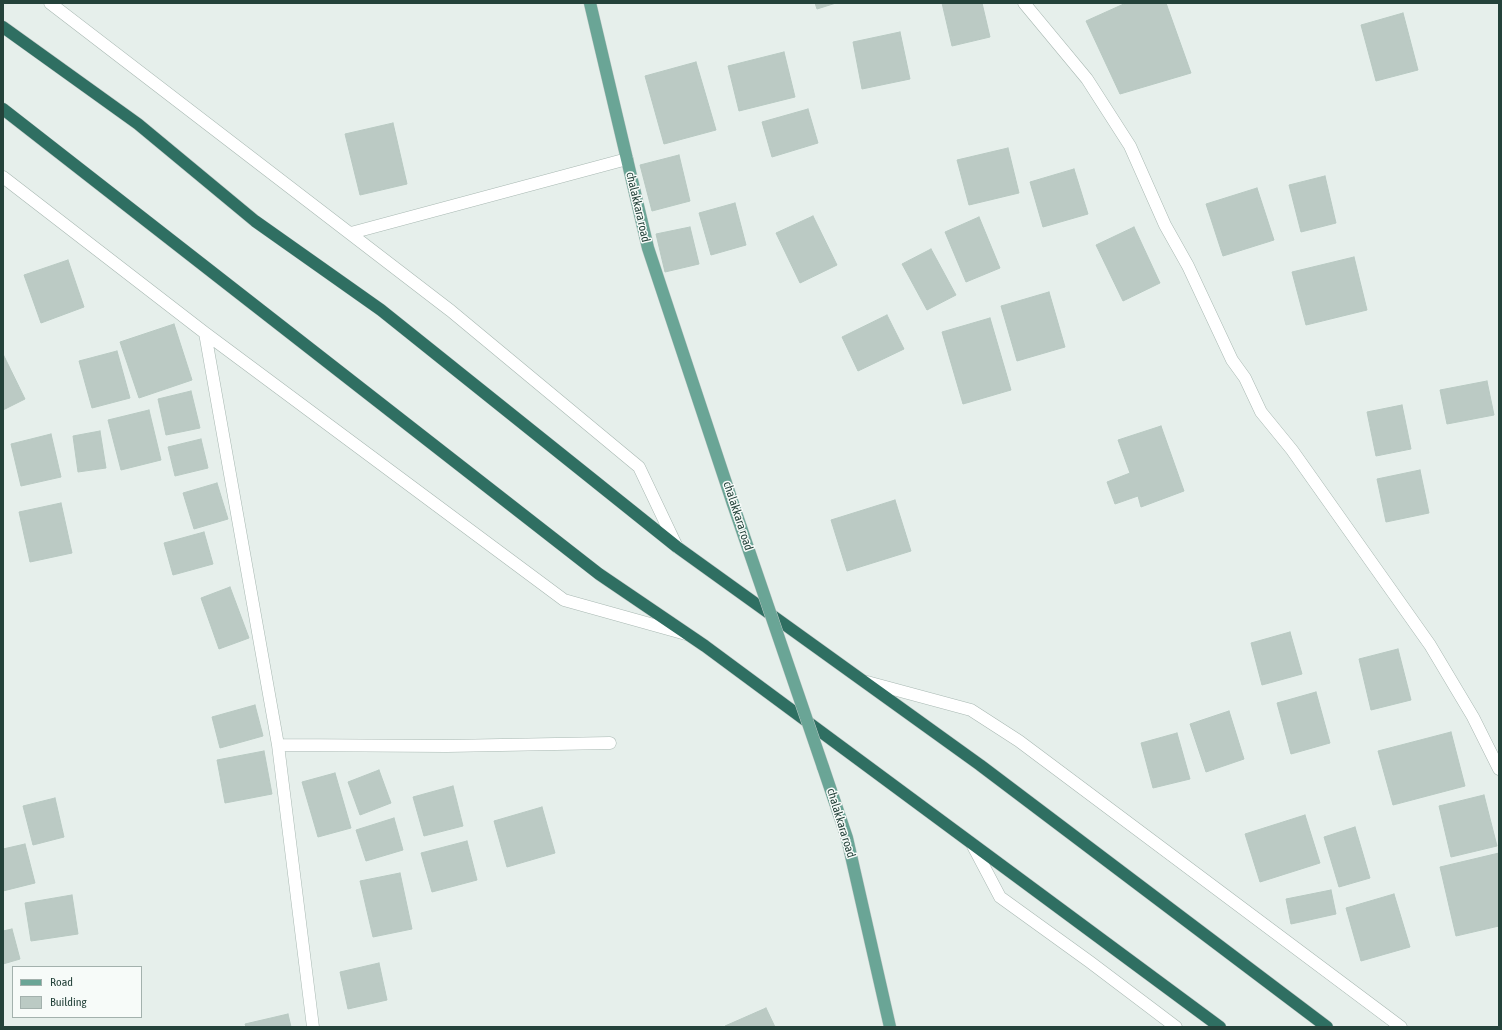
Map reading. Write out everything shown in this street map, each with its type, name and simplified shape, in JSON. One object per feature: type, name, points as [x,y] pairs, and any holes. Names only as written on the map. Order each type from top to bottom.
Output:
[{"type":"highway","points":[[3,27],[138,124],[255,221],[381,310],[677,547],[867,682],[987,770],[1327,1027]]},
{"type":"highway","points":[[3,109],[600,574],[689,635],[1220,1027]]},
{"type":"main road","name":"chalakkara road","points":[[590,3],[648,248],[847,838],[890,1027]]},
{"type":"street","points":[[50,3],[451,311],[639,467],[677,547]]},
{"type":"street","points":[[1024,3],[1086,79],[1130,146],[1165,225],[1188,266],[1232,360],[1245,378],[1261,412],[1292,450],[1430,645],[1473,717],[1499,769]]},
{"type":"street","points":[[351,234],[627,159]]},
{"type":"street","points":[[3,177],[205,333],[564,600],[689,635]]},
{"type":"street","points":[[205,333],[278,745],[313,1027]]},
{"type":"street","points":[[867,682],[971,710],[1013,737],[1401,1027]]},
{"type":"street","points":[[278,745],[447,746],[610,744]]},
{"type":"street","points":[[972,844],[1000,897],[1176,1027]]},
{"type":"building","points":[[815,3],[836,3],[817,9]]},
{"type":"building","points":[[942,3],[982,3],[990,37],[952,46]]},
{"type":"building","points":[[1126,3],[1166,3],[1191,73],[1120,94],[1086,21]]},
{"type":"building","points":[[1403,13],[1418,70],[1376,81],[1361,25]]},
{"type":"building","points":[[900,32],[910,79],[862,89],[853,42]]},
{"type":"building","points":[[784,52],[795,97],[739,111],[728,66]]},
{"type":"building","points":[[696,62],[716,130],[664,144],[645,76]]},
{"type":"building","points":[[808,109],[818,143],[772,157],[762,122]]},
{"type":"building","points":[[393,123],[407,184],[360,195],[345,134]]},
{"type":"building","points":[[1008,148],[1019,193],[969,205],[957,160]]},
{"type":"building","points":[[679,155],[690,201],[652,211],[640,165]]},
{"type":"building","points":[[1074,169],[1088,214],[1043,227],[1030,182]]},
{"type":"building","points":[[1325,176],[1336,223],[1301,232],[1289,185]]},
{"type":"building","points":[[1257,188],[1274,240],[1223,256],[1206,204]]},
{"type":"building","points":[[735,203],[746,245],[711,255],[699,213]]},
{"type":"building","points":[[813,216],[837,265],[800,283],[776,233]]},
{"type":"building","points":[[979,217],[1000,268],[966,282],[945,232]]},
{"type":"building","points":[[690,227],[699,264],[665,272],[656,234]]},
{"type":"building","points":[[1134,227],[1160,283],[1123,301],[1096,245]]},
{"type":"building","points":[[931,249],[956,295],[927,310],[902,264]]},
{"type":"building","points":[[1354,257],[1367,310],[1306,325],[1292,272]]},
{"type":"building","points":[[68,260],[84,307],[41,323],[24,275]]},
{"type":"building","points":[[1049,292],[1065,347],[1017,361],[1001,306]]},
{"type":"building","points":[[887,315],[904,349],[858,371],[842,337]]},
{"type":"building","points":[[990,318],[1011,390],[963,404],[942,332]]},
{"type":"building","points":[[174,324],[192,380],[139,398],[120,342]]},
{"type":"building","points":[[117,351],[130,398],[92,408],[79,361]]},
{"type":"building","points":[[3,354],[25,399],[3,410]]},
{"type":"building","points":[[1487,381],[1494,415],[1447,424],[1440,390]]},
{"type":"building","points":[[191,391],[200,428],[166,435],[158,399]]},
{"type":"building","points":[[1402,405],[1411,449],[1376,456],[1367,412]]},
{"type":"building","points":[[149,410],[161,460],[121,470],[108,420]]},
{"type":"building","points":[[1161,426],[1184,491],[1141,507],[1138,496],[1115,504],[1107,482],[1130,473],[1118,440]]},
{"type":"building","points":[[100,431],[106,468],[78,472],[73,436]]},
{"type":"building","points":[[51,434],[61,477],[21,486],[11,444]]},
{"type":"building","points":[[201,439],[208,468],[175,476],[168,447]]},
{"type":"building","points":[[1420,470],[1429,513],[1386,522],[1377,479]]},
{"type":"building","points":[[217,483],[228,519],[194,529],[183,493]]},
{"type":"building","points":[[895,500],[911,551],[847,571],[831,520]]},
{"type":"building","points":[[61,503],[72,553],[30,562],[19,512]]},
{"type":"building","points":[[204,532],[213,564],[173,575],[164,543]]},
{"type":"building","points":[[230,587],[249,638],[219,649],[201,598]]},
{"type":"building","points":[[1290,632],[1302,674],[1262,685],[1251,643]]},
{"type":"building","points":[[1398,649],[1411,700],[1371,710],[1359,659]]},
{"type":"building","points":[[1316,692],[1330,743],[1291,754],[1277,703]]},
{"type":"building","points":[[255,705],[263,736],[220,748],[212,717]]},
{"type":"building","points":[[1229,711],[1244,759],[1206,772],[1190,724]]},
{"type":"building","points":[[1451,732],[1465,786],[1393,805],[1378,751]]},
{"type":"building","points":[[1177,733],[1190,779],[1153,788],[1141,743]]},
{"type":"building","points":[[264,751],[272,794],[225,803],[217,760]]},
{"type":"building","points":[[379,770],[391,803],[360,815],[348,782]]},
{"type":"building","points":[[335,773],[351,828],[318,837],[302,782]]},
{"type":"building","points":[[453,786],[463,826],[424,836],[413,797]]},
{"type":"building","points":[[1484,795],[1497,846],[1451,857],[1439,806]]},
{"type":"building","points":[[55,798],[64,837],[33,845],[23,806]]},
{"type":"building","points":[[542,807],[555,853],[507,867],[494,821]]},
{"type":"building","points":[[1305,815],[1320,863],[1260,882],[1245,834]]},
{"type":"building","points":[[394,818],[403,850],[366,861],[356,830]]},
{"type":"building","points":[[1355,827],[1370,878],[1339,887],[1324,837]]},
{"type":"building","points":[[467,841],[477,880],[432,892],[421,853]]},
{"type":"building","points":[[25,844],[35,883],[3,891],[3,849]]},
{"type":"building","points":[[1499,853],[1499,926],[1456,936],[1440,867]]},
{"type":"building","points":[[400,873],[412,929],[373,937],[360,881]]},
{"type":"building","points":[[1331,890],[1336,914],[1291,924],[1286,899]]},
{"type":"building","points":[[1394,894],[1410,947],[1361,961],[1346,908]]},
{"type":"building","points":[[72,895],[78,934],[31,941],[25,903]]},
{"type":"building","points":[[12,929],[20,959],[3,964],[3,931]]},
{"type":"building","points":[[379,963],[387,1000],[348,1009],[340,972]]},
{"type":"building","points":[[766,1008],[775,1027],[725,1026]]},
{"type":"building","points":[[288,1014],[291,1027],[246,1027],[245,1024]]}]
